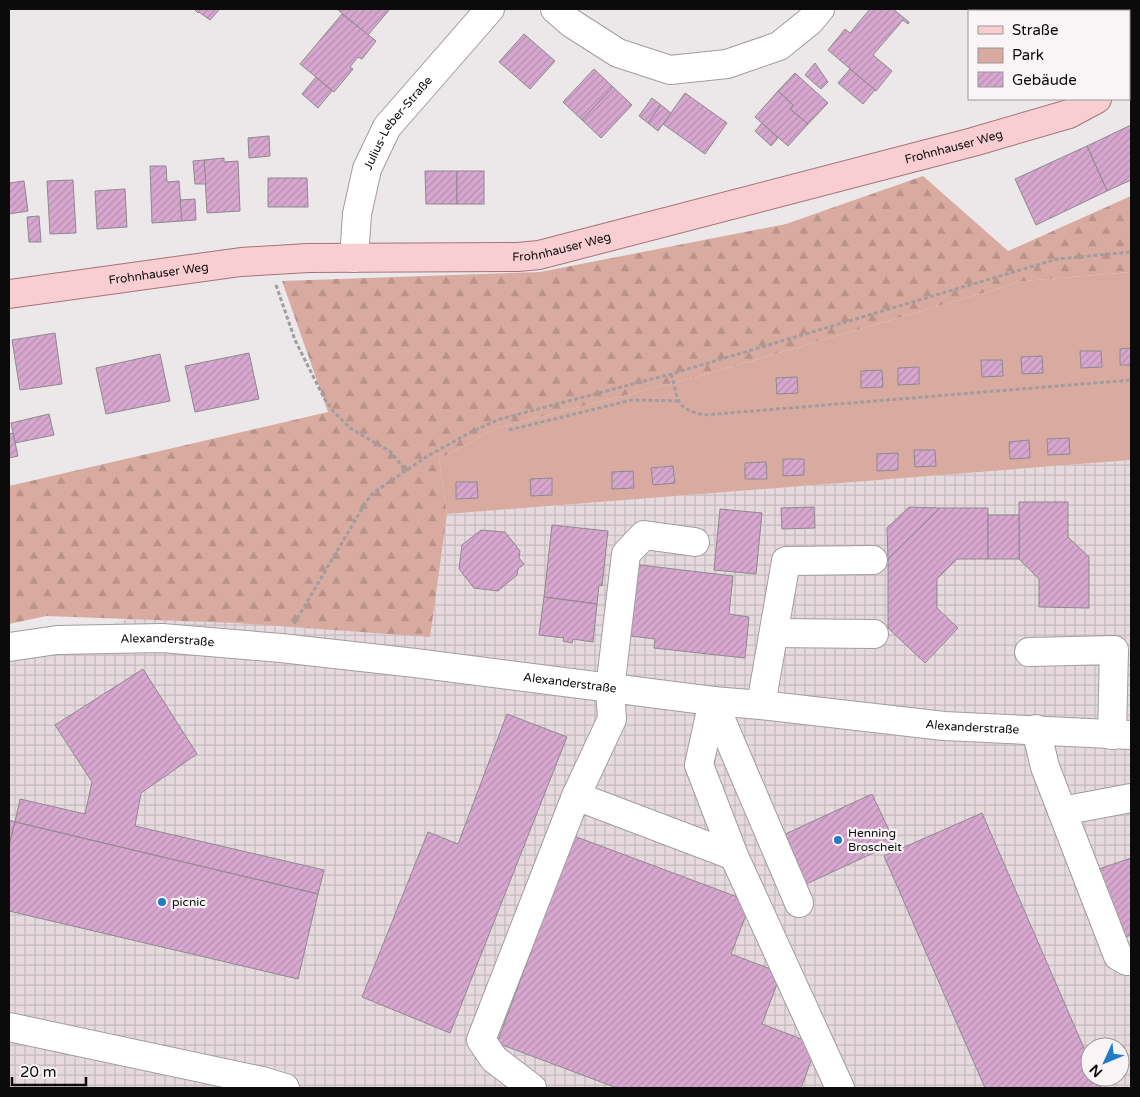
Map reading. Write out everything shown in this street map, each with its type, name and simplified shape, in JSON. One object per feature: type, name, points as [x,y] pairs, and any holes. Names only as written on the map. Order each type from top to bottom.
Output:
[{"type":"main road","name":"Frohnhauser Weg","points":[[9,294],[212,266],[267,261],[308,258],[518,257],[539,255],[973,142],[1068,114],[1095,100]]},
{"type":"street","name":"Julius-Leber-Straße","points":[[354,258],[357,214],[367,169],[387,127],[490,9]]},
{"type":"street","points":[[555,9],[572,23],[618,53],[670,70],[727,64],[779,46],[810,21],[820,9]]},
{"type":"street","points":[[532,1088],[494,1059],[481,1040],[576,796],[612,719],[610,689],[626,554],[644,535],[695,542]]},
{"type":"street","points":[[761,705],[786,561],[873,560]]},
{"type":"street","points":[[774,633],[874,634]]},
{"type":"street","name":"Alexanderstraße","points":[[9,647],[57,640],[162,638],[281,648],[479,671],[713,702],[761,705],[944,726],[1036,729],[1122,735]]},
{"type":"street","points":[[1029,652],[1114,650],[1122,735]]},
{"type":"street","points":[[713,702],[699,765],[734,856],[840,1088]]},
{"type":"street","points":[[713,702],[799,903]]},
{"type":"street","points":[[1036,729],[1045,767],[1118,956],[1126,962],[1131,961]]},
{"type":"street","points":[[576,796],[734,856]]},
{"type":"street","points":[[1062,811],[1131,798]]},
{"type":"street","points":[[9,1026],[262,1081],[285,1088]]},
{"type":"path","points":[[281,648],[373,493],[451,442],[500,419],[671,374],[1057,259],[1131,252]]},
{"type":"path","points":[[267,261],[294,340],[329,405],[340,420],[350,428],[391,452],[406,471]]},
{"type":"path","points":[[671,374],[678,401],[684,408],[704,415],[1131,380]]},
{"type":"path","points":[[509,430],[632,400],[678,401]]},
{"type":"shaded area","points":[[1131,460],[1131,1088],[9,1088],[9,658],[447,514]]},
{"type":"green space","points":[[923,176],[1008,251],[1131,196],[1131,272],[1024,281],[693,378],[497,428],[439,459],[447,514],[430,637],[237,623],[46,616],[9,624],[9,486],[328,412],[282,281],[540,272],[786,224]]},
{"type":"green space","points":[[1131,272],[1131,460],[447,514],[439,459],[497,428],[693,378],[1024,281]]},
{"type":"building","points":[[195,9],[220,9],[210,20]]},
{"type":"building","points":[[337,9],[390,9],[368,35]]},
{"type":"building","points":[[870,9],[893,9],[909,22],[908,24],[903,20],[873,55],[892,71],[876,91],[828,50],[845,29],[850,33]]},
{"type":"building","points":[[342,14],[376,41],[362,59],[358,57],[350,67],[353,69],[334,92],[300,64]]},
{"type":"building","points":[[524,34],[555,61],[530,89],[499,62]]},
{"type":"building","points":[[815,63],[828,82],[821,89],[805,75]]},
{"type":"building","points":[[594,69],[613,87],[582,120],[563,102]]},
{"type":"building","points":[[850,69],[875,90],[863,104],[838,83]]},
{"type":"building","points":[[795,73],[828,103],[808,124],[790,109],[793,105],[778,91]]},
{"type":"building","points":[[316,77],[332,91],[318,108],[302,94]]},
{"type":"building","points":[[613,87],[632,105],[601,138],[582,120]]},
{"type":"building","points":[[778,91],[793,105],[790,109],[808,124],[788,146],[755,117]]},
{"type":"building","points":[[685,93],[727,123],[705,154],[663,124]]},
{"type":"building","points":[[652,98],[661,105],[648,123],[639,116]]},
{"type":"building","points":[[661,105],[671,113],[658,131],[648,123]]},
{"type":"building","points":[[762,123],[778,138],[771,146],[755,131]]},
{"type":"building","points":[[1131,125],[1131,180],[1107,191],[1087,146]]},
{"type":"building","points":[[269,136],[270,156],[249,158],[248,138]]},
{"type":"building","points":[[1087,146],[1107,191],[1036,225],[1015,179]]},
{"type":"building","points":[[224,158],[224,162],[238,161],[240,211],[207,213],[204,160]]},
{"type":"building","points":[[204,160],[206,184],[195,184],[193,161]]},
{"type":"building","points":[[150,166],[166,166],[167,182],[179,181],[182,221],[152,223]]},
{"type":"building","points":[[425,171],[457,171],[457,204],[426,204]]},
{"type":"building","points":[[457,171],[484,171],[484,204],[457,204]]},
{"type":"building","points":[[268,178],[307,178],[308,207],[268,207]]},
{"type":"building","points":[[73,180],[76,233],[50,234],[47,181]]},
{"type":"building","points":[[24,181],[28,211],[9,214],[9,183]]},
{"type":"building","points":[[125,189],[127,227],[97,229],[95,191]]},
{"type":"building","points":[[195,199],[196,220],[182,221],[180,200]]},
{"type":"building","points":[[39,216],[41,242],[29,242],[27,217]]},
{"type":"building","points":[[55,333],[62,384],[20,390],[12,340]]},
{"type":"building","points":[[1131,348],[1131,365],[1120,365],[1120,349]]},
{"type":"building","points":[[1080,351],[1101,351],[1102,367],[1081,368]]},
{"type":"building","points":[[249,353],[259,399],[195,412],[185,366]]},
{"type":"building","points":[[160,354],[170,401],[106,414],[96,368]]},
{"type":"building","points":[[1042,356],[1043,373],[1022,374],[1021,357]]},
{"type":"building","points":[[981,360],[1002,360],[1003,376],[982,377]]},
{"type":"building","points":[[919,367],[919,384],[898,385],[898,368]]},
{"type":"building","points":[[882,370],[883,387],[861,388],[861,371]]},
{"type":"building","points":[[797,377],[798,393],[777,394],[776,378]]},
{"type":"building","points":[[49,414],[54,435],[15,443],[11,423]]},
{"type":"building","points":[[13,433],[18,456],[9,458],[9,434]]},
{"type":"building","points":[[1069,438],[1070,454],[1048,455],[1047,439]]},
{"type":"building","points":[[1029,440],[1030,458],[1010,459],[1009,442]]},
{"type":"building","points":[[914,450],[935,450],[936,466],[915,467]]},
{"type":"building","points":[[898,453],[898,470],[877,471],[877,454]]},
{"type":"building","points":[[783,459],[804,459],[804,475],[783,476]]},
{"type":"building","points":[[766,462],[767,479],[745,479],[745,463]]},
{"type":"building","points":[[673,466],[675,483],[653,485],[651,468]]},
{"type":"building","points":[[633,471],[634,488],[612,489],[612,472]]},
{"type":"building","points":[[552,478],[552,495],[531,496],[530,479]]},
{"type":"building","points":[[456,482],[477,482],[478,498],[456,499]]},
{"type":"building","points":[[1019,502],[1068,502],[1068,537],[1089,557],[1089,608],[1039,607],[1039,579],[1019,559]]},
{"type":"building","points":[[814,507],[815,528],[782,529],[781,508]]},
{"type":"building","points":[[909,507],[940,508],[888,559],[887,528]]},
{"type":"building","points":[[940,508],[988,508],[988,559],[957,559],[937,579],[937,608],[958,628],[925,663],[888,628],[888,559]]},
{"type":"building","points":[[720,509],[762,513],[756,574],[714,570]]},
{"type":"building","points":[[988,515],[1019,515],[1019,559],[988,559]]},
{"type":"building","points":[[552,525],[608,531],[602,586],[599,585],[597,604],[544,597]]},
{"type":"building","points":[[481,530],[505,532],[520,551],[519,558],[524,564],[518,569],[517,575],[498,591],[474,588],[459,569],[462,545]]},
{"type":"building","points":[[632,564],[733,576],[729,614],[749,617],[745,658],[654,648],[655,639],[623,635]]},
{"type":"building","points":[[544,597],[597,604],[593,642],[573,639],[572,643],[563,641],[564,638],[539,635]]},
{"type":"building","points":[[143,669],[197,754],[141,793],[135,826],[324,870],[318,894],[15,822],[20,799],[85,814],[92,782],[55,725]]},
{"type":"building","points":[[507,714],[567,737],[450,1033],[362,997],[428,832],[458,844]]},
{"type":"building","name":"Henning Broscheit","points":[[872,794],[895,843],[804,885],[781,836]]},
{"type":"building","points":[[982,813],[1080,1039],[1080,1087],[1101,1088],[985,1088],[884,856]]},
{"type":"building","points":[[9,820],[15,822],[9,846]]},
{"type":"building","name":"picnic","points":[[15,822],[318,894],[298,979],[9,911],[9,846]]},
{"type":"building","points":[[574,836],[751,902],[731,954],[781,973],[762,1024],[817,1045],[801,1088],[617,1088],[497,1043]]},
{"type":"building","points":[[1131,858],[1131,935],[1121,939],[1096,870]]},
{"type":"place","name":"Henning Broscheit","points":[[838,840]]},
{"type":"place","name":"picnic","points":[[162,902]]}]
